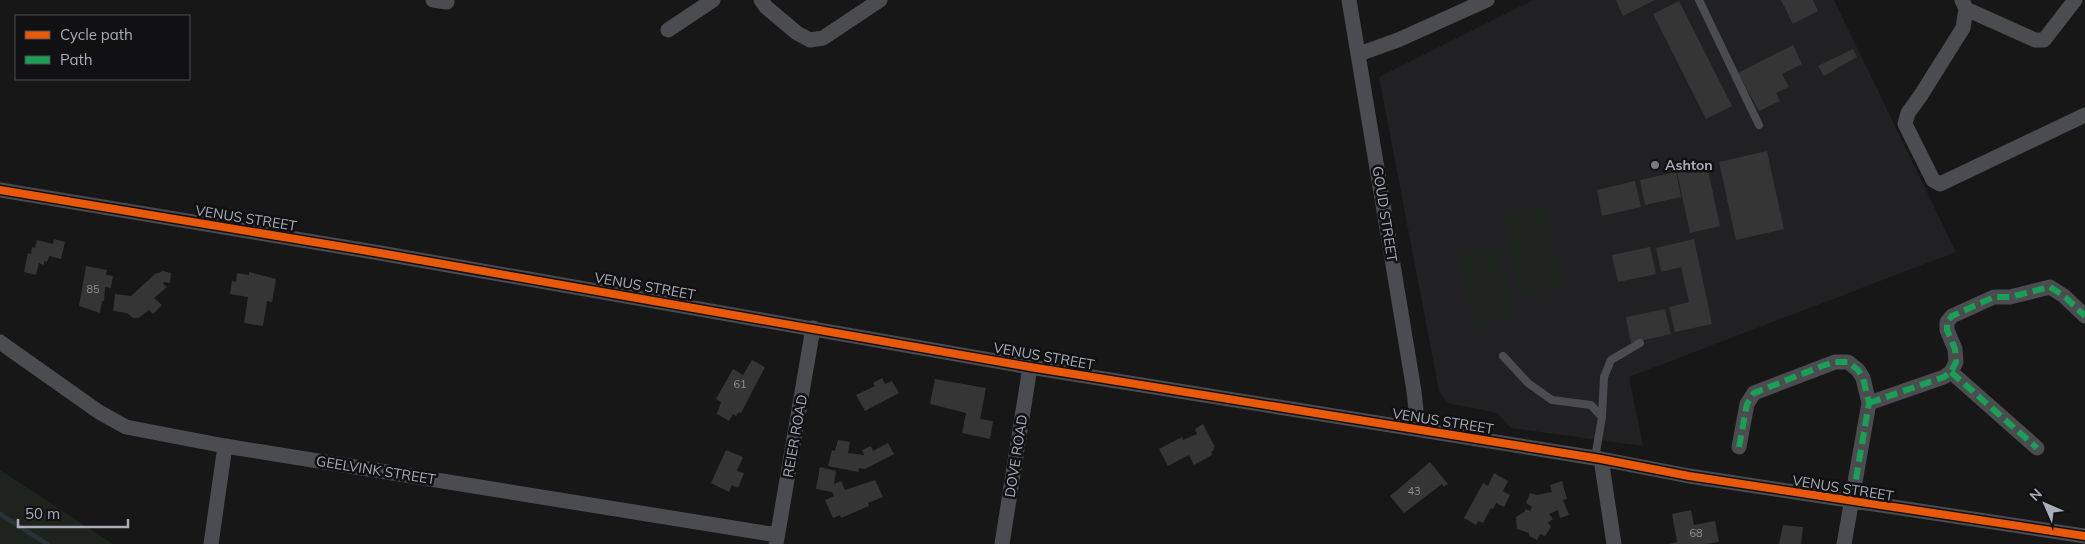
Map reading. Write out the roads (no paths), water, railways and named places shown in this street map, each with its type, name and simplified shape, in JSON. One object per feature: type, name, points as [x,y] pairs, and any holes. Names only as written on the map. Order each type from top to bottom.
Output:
[{"type":"street","points":[[668,30],[712,0]]},
{"type":"street","points":[[761,0],[766,7],[797,33],[810,40],[823,38],[880,0]]},
{"type":"street","name":"GOUD STREET","points":[[1349,0],[1413,382],[1418,429]]},
{"type":"street","points":[[1358,54],[1398,40],[1487,0]]},
{"type":"street","points":[[2075,0],[2044,40],[2035,40],[1964,5],[1963,28],[1908,113],[1905,124],[1933,180],[1940,184],[2085,115]]},
{"type":"street","name":"VENUS STREET","points":[[0,190],[380,253],[1030,367],[1598,458],[1689,476],[2085,536]]},
{"type":"street","points":[[1869,403],[1944,377],[1951,372],[1956,362],[1955,349],[1947,330],[1947,322],[1952,316],[1994,297],[2010,297],[2050,287],[2064,296],[2085,316]]},
{"type":"street","name":"REIER ROAD","points":[[777,539],[814,328]]},
{"type":"street","name":"GEELVINK STREET","points":[[0,342],[115,422],[126,427],[225,446],[777,539]]},
{"type":"street","points":[[1739,447],[1747,404],[1754,393],[1835,362],[1848,362],[1858,370],[1863,378],[1869,403],[1844,544]]},
{"type":"street","name":"DOVE ROAD","points":[[1002,544],[1030,367]]},
{"type":"street","points":[[1951,372],[2037,448]]},
{"type":"street","points":[[211,544],[225,446]]},
{"type":"street","points":[[1598,458],[1614,544]]},
{"type":"lane","points":[[1699,0],[1759,125]]},
{"type":"lane","points":[[1598,458],[1604,377],[1611,360],[1640,342]]},
{"type":"lane","points":[[1503,356],[1528,383],[1552,400],[1592,405],[1602,417]]},
{"type":"waterway","points":[[0,514],[47,544]]},
{"type":"place","name":"Ashton","points":[[1655,165]]}]
